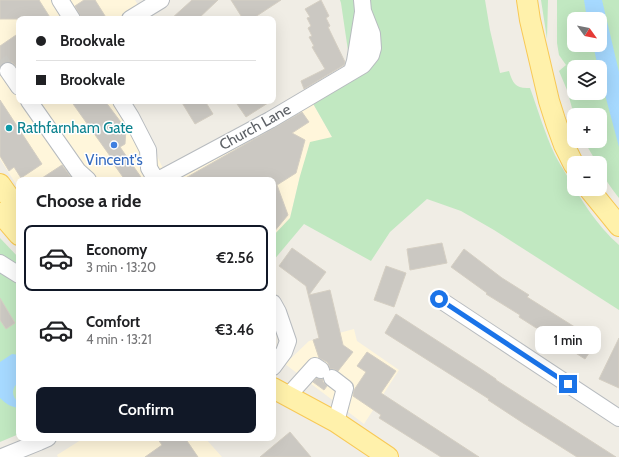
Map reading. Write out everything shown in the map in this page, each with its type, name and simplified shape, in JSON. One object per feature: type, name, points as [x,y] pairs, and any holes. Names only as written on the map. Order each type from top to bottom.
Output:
[{"type":"main road","points":[[527,0],[530,20],[551,108],[570,156]]},
{"type":"main road","points":[[0,184],[16,207]]},
{"type":"main road","points":[[595,196],[619,226]]},
{"type":"main road","points":[[0,213],[16,232]]},
{"type":"main road","points":[[281,392],[336,422],[388,457]]},
{"type":"street","points":[[60,0],[70,16]]},
{"type":"street","points":[[135,16],[160,0]]},
{"type":"street","name":"Church Lane","points":[[163,177],[270,120],[363,65],[371,55],[373,48],[372,34],[363,5]]},
{"type":"street","points":[[8,71],[16,83]]},
{"type":"street","points":[[31,104],[83,175]]},
{"type":"street","points":[[123,104],[148,150],[149,168],[155,177]]},
{"type":"street","points":[[0,263],[16,273]]},
{"type":"street","points":[[439,299],[619,418]]},
{"type":"street","points":[[276,308],[288,342],[284,352],[276,363]]},
{"type":"street","points":[[281,392],[315,366],[345,388],[336,422]]},
{"type":"street","points":[[2,457],[41,441]]},
{"type":"shaded area","points":[[0,0],[135,0],[144,16],[16,16],[16,104],[132,104],[167,177],[16,177],[16,184],[0,159]]},
{"type":"shaded area","points":[[311,100],[332,137],[300,176],[290,218],[276,233],[276,177],[172,177]]},
{"type":"shaded area","points":[[354,329],[357,341],[399,370],[364,424],[285,364],[309,341]]},
{"type":"shaded area","points":[[79,441],[208,441],[222,457],[58,457],[57,455]]},
{"type":"green space","points":[[340,0],[485,0],[500,73],[509,71],[516,85],[521,88],[530,88],[548,139],[557,160],[567,176],[567,196],[579,196],[603,229],[619,245],[619,310],[494,230],[461,211],[427,199],[390,232],[371,261],[304,224],[276,257],[276,233],[290,218],[310,142],[332,137],[311,100],[352,78]]},
{"type":"green space","points":[[541,0],[548,0],[547,39]]},
{"type":"green space","points":[[557,0],[619,0],[619,198],[607,182],[607,156],[593,156],[588,148],[607,148],[607,108],[572,108],[570,100],[607,100],[607,60],[567,60],[567,90],[559,71],[566,65],[559,55],[557,43]]},
{"type":"green space","points":[[0,238],[16,255],[16,435],[0,442]]},
{"type":"water","points":[[584,0],[602,0],[605,12],[586,12]]},
{"type":"water","points":[[607,21],[619,72],[619,147],[606,100],[607,60],[596,60],[595,52],[607,52]]},
{"type":"water","points":[[12,354],[16,355],[16,384],[13,389],[13,395],[16,400],[16,407],[9,405],[0,398],[0,362]]},
{"type":"building","points":[[0,0],[39,0],[49,16],[16,16],[16,19],[0,19]]},
{"type":"building","points":[[84,0],[95,0],[105,16],[80,16],[75,6]]},
{"type":"building","points":[[192,0],[218,0],[201,16],[174,16]]},
{"type":"building","points":[[231,0],[281,0],[257,16],[241,16]]},
{"type":"building","points":[[321,0],[329,16],[326,18],[330,26],[328,27],[345,62],[344,65],[304,89],[301,81],[325,69],[312,47],[314,46],[309,37],[312,36],[308,28],[311,26],[307,18],[310,17],[305,9]]},
{"type":"building","points":[[16,35],[16,66],[12,62],[7,62],[0,66],[0,46]]},
{"type":"building","name":"Rathfarnham Gate","points":[[0,100],[42,164],[20,177],[14,167],[9,171],[0,156]]},
{"type":"building","points":[[73,104],[107,104],[126,129],[125,144],[120,147],[141,177],[123,177],[113,163],[115,163]]},
{"type":"building","points":[[183,104],[207,104],[213,114],[195,124]]},
{"type":"building","points":[[237,104],[266,104],[246,117]]},
{"type":"building","points":[[302,112],[309,122],[292,133],[305,140],[296,173],[277,185],[288,215],[276,229],[276,177],[187,177]]},
{"type":"building","points":[[62,165],[71,177],[44,177]]},
{"type":"building","points":[[442,243],[447,263],[410,270],[407,249]]},
{"type":"building","points":[[292,248],[326,272],[309,295],[330,290],[343,345],[353,352],[338,371],[330,369],[327,362],[319,358],[313,340],[319,338],[306,286],[279,266]]},
{"type":"building","points":[[464,249],[502,278],[529,295],[527,297],[597,341],[585,359],[519,317],[520,315],[486,294],[487,293],[451,267]]},
{"type":"building","points":[[386,266],[406,273],[394,307],[374,300]]},
{"type":"building","points":[[0,298],[15,323],[6,329],[0,320]]},
{"type":"building","points":[[396,314],[616,457],[577,457],[523,423],[488,400],[489,399],[385,333]]},
{"type":"building","points":[[619,338],[619,388],[599,379]]},
{"type":"building","points":[[367,352],[396,371],[381,393],[479,457],[441,457],[379,418],[381,415],[353,396],[354,390],[366,372],[357,366]]},
{"type":"building","points":[[317,378],[323,379],[323,382],[327,386],[324,390],[313,382]]},
{"type":"building","points":[[290,432],[311,457],[260,457]]},
{"type":"building","points":[[159,441],[187,441],[198,457],[145,457],[162,445]]},
{"type":"tunnel","points":[[0,60],[8,71]]},
{"type":"place","name":"Rathfarnham Gate","points":[[9,128]]},
{"type":"place","name":"Vincent's","points":[[114,145]]},
{"type":"route","points":[[439,299],[568,384]]}]
